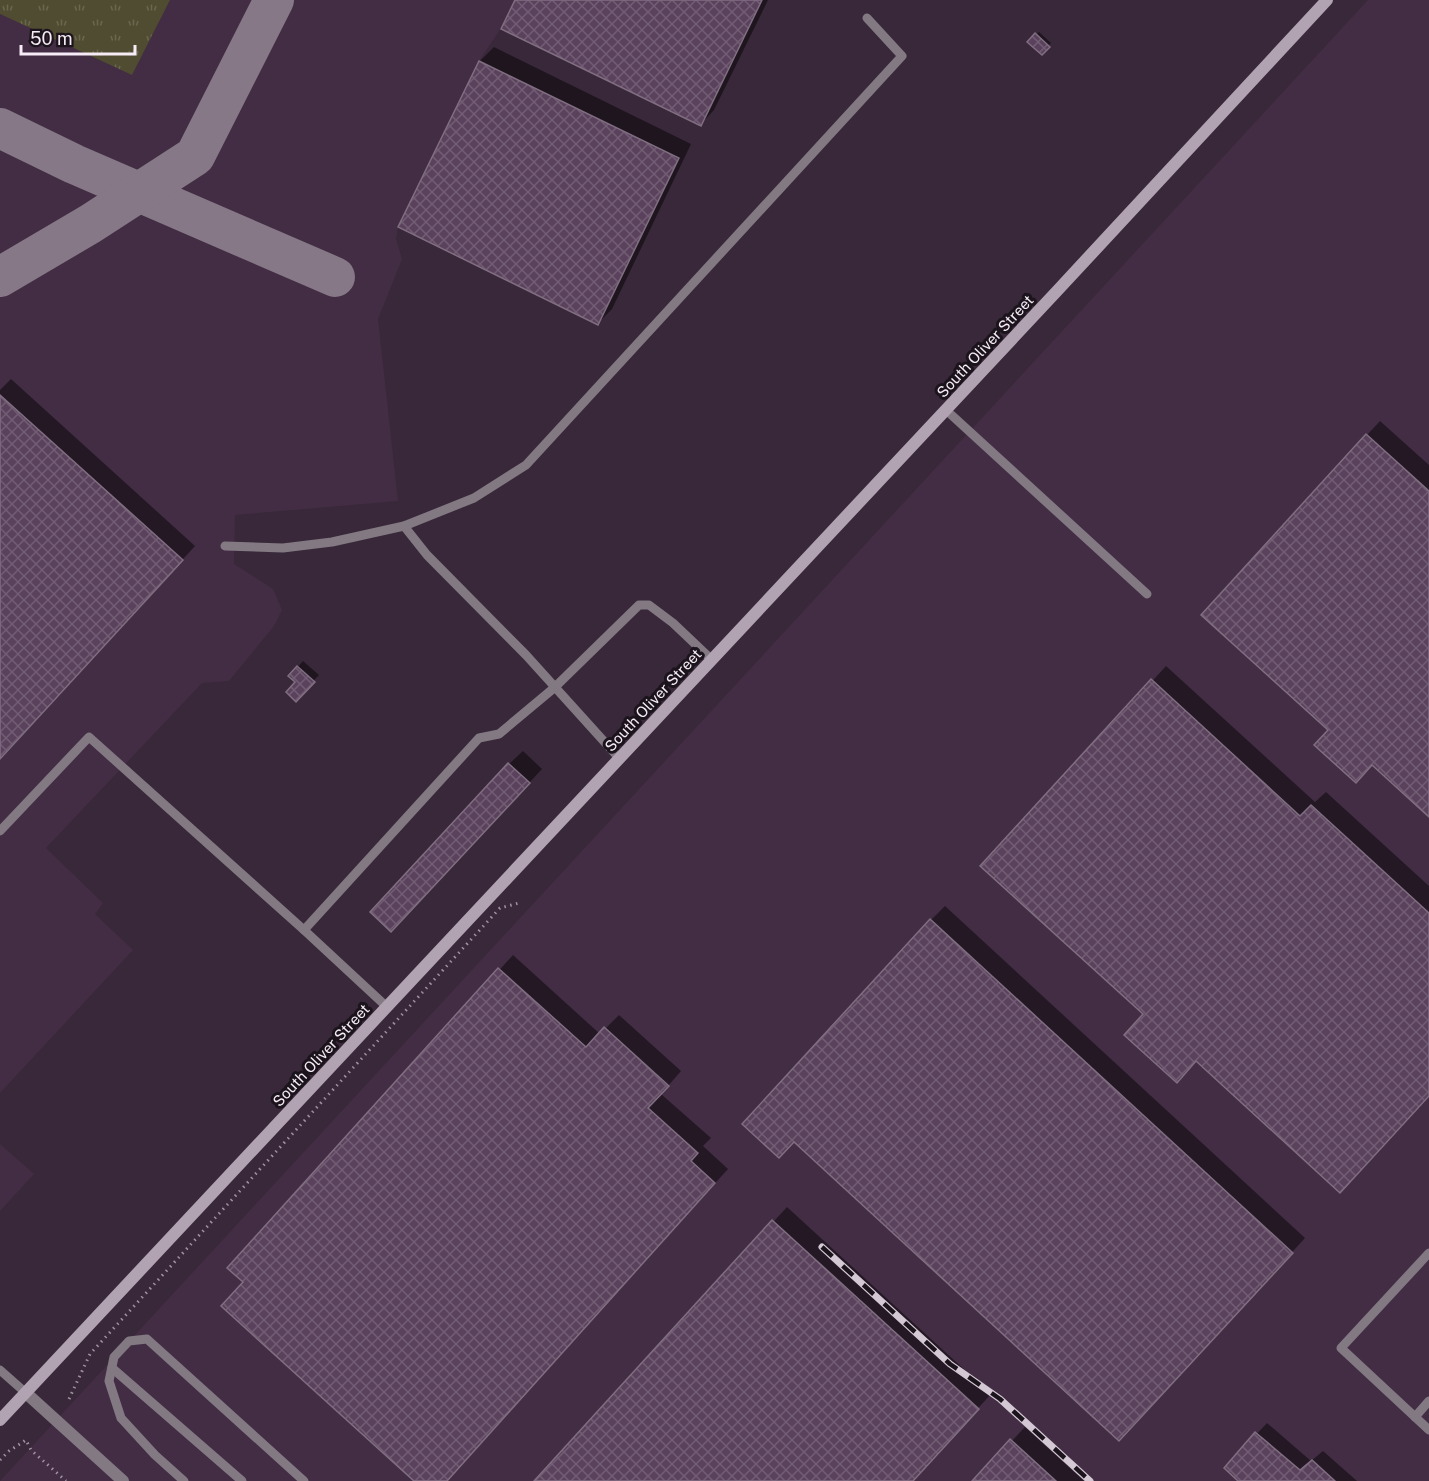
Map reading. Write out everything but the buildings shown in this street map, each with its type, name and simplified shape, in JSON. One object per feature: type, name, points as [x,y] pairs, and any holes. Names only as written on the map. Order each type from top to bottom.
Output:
[{"type":"main road","name":"South Oliver Street","points":[[0,1420],[1327,0]]},
{"type":"street","points":[[26,1393],[123,1481]]},
{"type":"lane","points":[[225,546],[283,548],[332,542],[404,526],[474,498],[526,465],[902,56],[867,18]]},
{"type":"lane","points":[[946,410],[1147,594]]},
{"type":"lane","points":[[404,526],[427,555],[526,655],[619,758]]},
{"type":"lane","points":[[304,930],[479,738],[499,734],[554,688],[639,605],[648,605],[673,623],[712,660]]},
{"type":"lane","points":[[0,831],[89,737],[387,1007]]},
{"type":"lane","points":[[1429,1253],[1341,1348],[1429,1430]]},
{"type":"lane","points":[[184,1481],[155,1455],[121,1418],[109,1381],[114,1357],[129,1341],[147,1339],[304,1481]]},
{"type":"lane","points":[[112,1368],[242,1481]]},
{"type":"lane","points":[[0,1370],[26,1393]]},
{"type":"lane","points":[[1415,1417],[1429,1401]]},
{"type":"path","points":[[69,1399],[90,1354],[500,908],[519,903]]},
{"type":"path","points":[[0,1460],[26,1440],[31,1450],[66,1481]]},
{"type":"shaded area","points":[[170,0],[515,0],[503,25],[479,61],[398,227],[396,239],[402,259],[378,319],[398,501],[235,515],[234,564],[273,589],[282,610],[274,626],[229,681],[202,683],[46,848],[103,903],[95,914],[133,950],[0,1093],[0,14],[132,75]]},
{"type":"shaded area","points":[[1368,0],[1429,0],[1429,1481],[0,1481]]},
{"type":"shaded area","points":[[0,1144],[34,1174],[0,1211]]},
{"type":"green space","points":[[0,0],[170,0],[132,75],[0,14]]},
{"type":"taxiway","points":[[0,277],[90,224],[195,156],[274,0]]},
{"type":"taxiway","points":[[0,128],[74,164],[335,277]]},
{"type":"railway","points":[[822,1247],[950,1364],[1000,1399],[1090,1481]]}]
